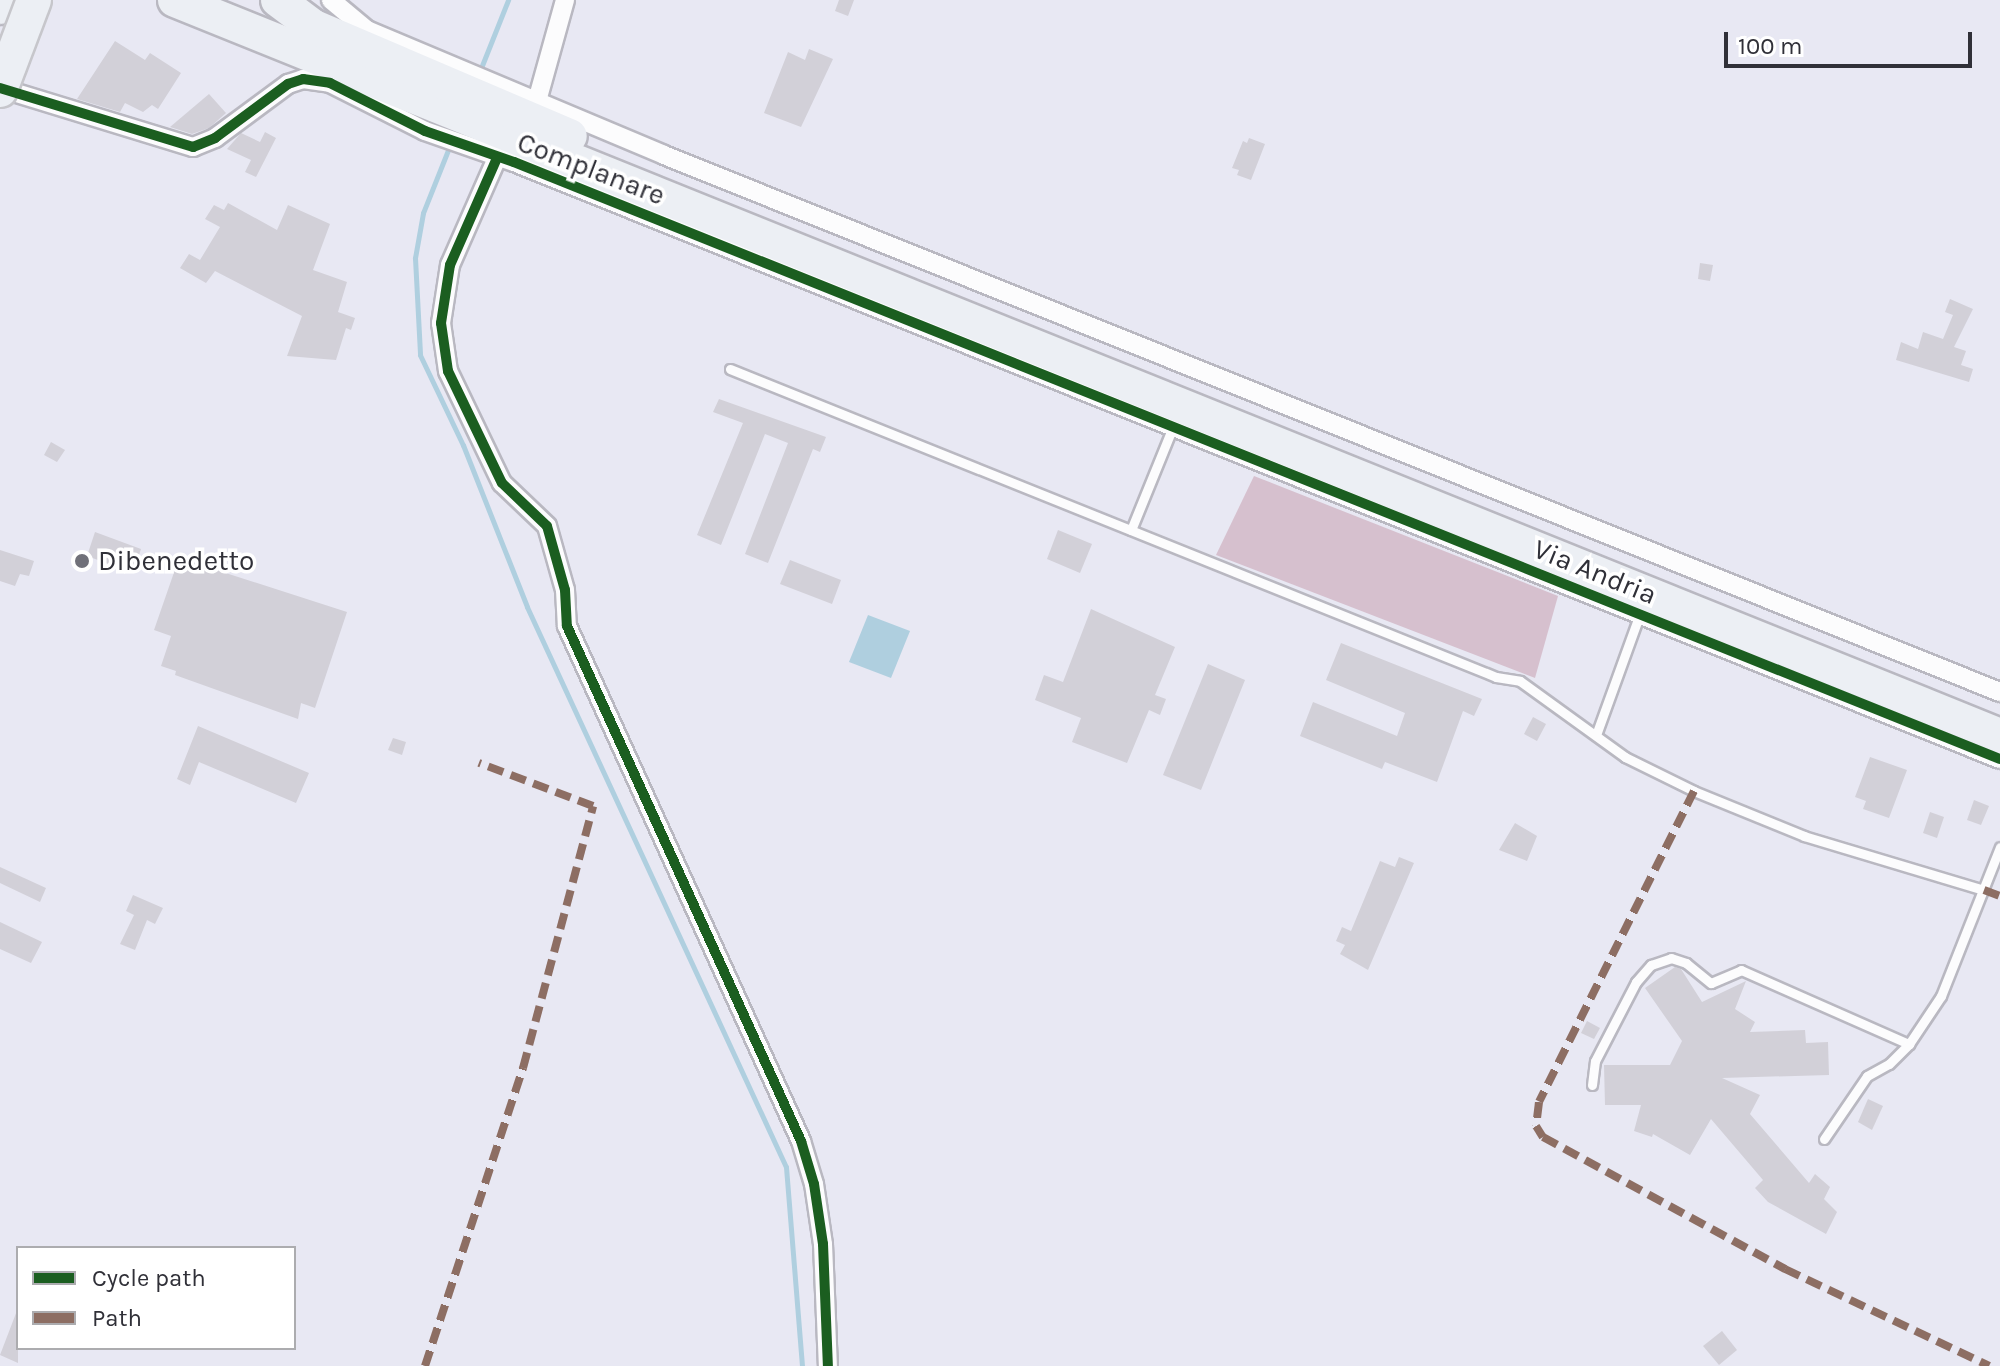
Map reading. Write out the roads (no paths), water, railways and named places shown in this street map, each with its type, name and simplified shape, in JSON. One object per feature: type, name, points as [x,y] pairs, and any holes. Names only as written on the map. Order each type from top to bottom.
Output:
[{"type":"highway","points":[[0,7],[3,0]]},
{"type":"highway","points":[[4,90],[34,0]]},
{"type":"highway","points":[[175,0],[476,110],[2000,736]]},
{"type":"highway","points":[[278,0],[314,27],[439,96]]},
{"type":"highway","points":[[476,110],[640,166],[2000,713]]},
{"type":"street","points":[[4,90],[49,0]]},
{"type":"street","name":"Complanare","points":[[331,0],[439,96]]},
{"type":"street","points":[[537,101],[565,0]]},
{"type":"street","name":"Complanare","points":[[4,90],[193,147],[215,138],[288,84],[303,79],[439,96],[476,110],[537,101],[1171,358]]},
{"type":"street","name":"Complanare","points":[[476,110],[497,158],[1172,429]]},
{"type":"street","points":[[497,158],[450,265],[441,323],[448,371],[502,483],[547,526],[565,590],[567,626],[801,1141],[814,1184],[823,1244],[828,1366]]},
{"type":"street","name":"Via Andria","points":[[1171,358],[2000,692]]},
{"type":"street","name":"Via Andria","points":[[1172,429],[2000,759]]},
{"type":"lane","points":[[730,369],[1496,677],[1520,681],[1625,757],[1694,791],[1776,825],[1984,890]]},
{"type":"lane","points":[[1131,530],[1172,429]]},
{"type":"lane","points":[[1596,735],[1639,616]]},
{"type":"lane","points":[[1824,1139],[1867,1076],[1889,1064],[1909,1044],[1941,996],[2000,847]]},
{"type":"lane","points":[[1592,1085],[1595,1061],[1636,982],[1651,965],[1671,958],[1686,963],[1711,983],[1741,970],[1812,998],[1909,1044]]},
{"type":"water","points":[[868,615],[910,631],[891,678],[849,662]]},
{"type":"waterway","points":[[479,73],[508,0]]},
{"type":"waterway","points":[[450,145],[423,213],[415,258],[420,355],[463,445],[527,607],[786,1167],[802,1366]]},
{"type":"place","name":"Dibenedetto","points":[[82,561]]}]
